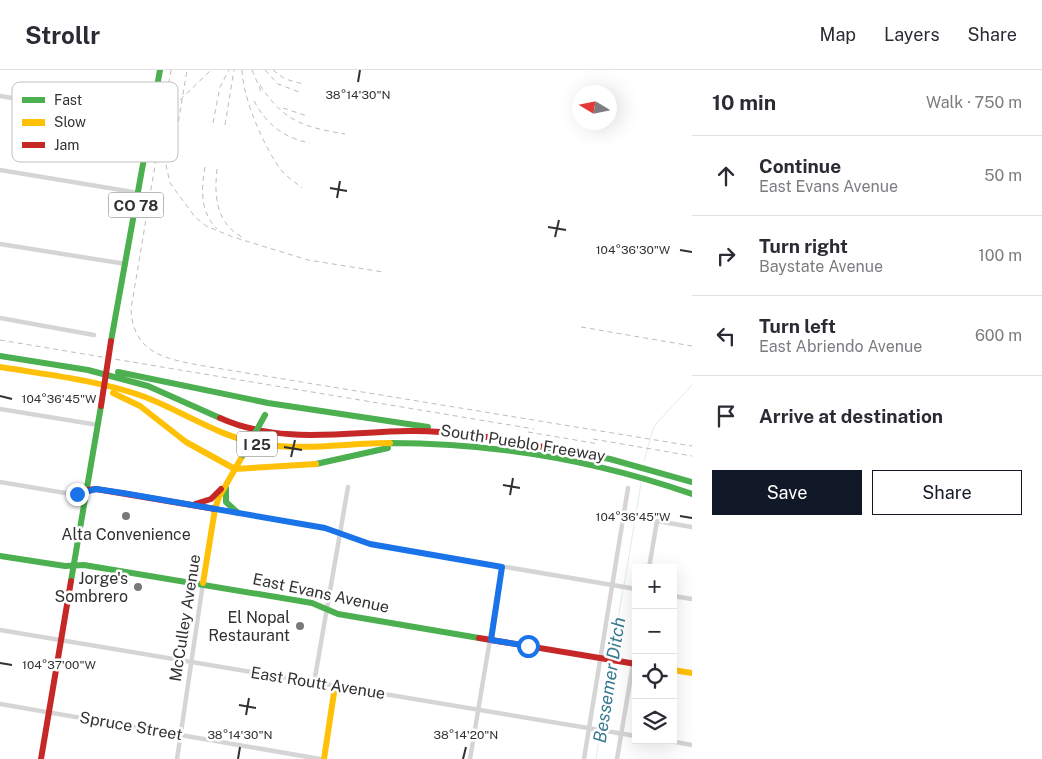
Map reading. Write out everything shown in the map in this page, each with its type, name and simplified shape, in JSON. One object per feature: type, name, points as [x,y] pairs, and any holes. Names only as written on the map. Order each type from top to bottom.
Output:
[{"type":"main road","name":"CO 78","points":[[41,759],[145,162]]},
{"type":"main road","name":"South Pueblo Freeway","points":[[0,356],[88,370],[148,386],[226,421],[272,434],[297,436],[409,431],[468,433],[610,459],[692,482]]},
{"type":"main road","name":"South Pueblo Freeway","points":[[0,367],[117,388],[145,397],[221,432],[257,444],[284,448],[317,448],[395,443],[432,443],[486,448],[590,466],[650,479],[692,494]]},
{"type":"main road","points":[[88,370],[120,372],[268,403],[468,433]]},
{"type":"main road","points":[[80,382],[112,392],[140,406],[186,442],[235,470],[308,466],[384,449],[432,443]]},
{"type":"main road","name":"McCulley Avenue","points":[[203,583],[215,509],[227,483],[265,415],[268,403]]},
{"type":"main road","points":[[189,505],[211,499],[227,483]]},
{"type":"main road","points":[[227,483],[226,502],[238,513]]},
{"type":"main road","points":[[87,490],[96,489],[215,509]]},
{"type":"main road","name":"East Evans Avenue","points":[[0,556],[203,583],[312,603],[326,610],[491,640],[632,663]]},
{"type":"main road","points":[[677,670],[692,672]]},
{"type":"main road","points":[[322,759],[335,686]]},
{"type":"street","points":[[0,170],[139,193]]},
{"type":"street","points":[[0,244],[126,264]]},
{"type":"street","points":[[0,318],[94,335]]},
{"type":"street","points":[[0,409],[98,425]]},
{"type":"street","points":[[0,482],[77,494],[87,490]]},
{"type":"street","points":[[314,683],[348,487]]},
{"type":"street","points":[[584,759],[628,488]]},
{"type":"street","points":[[215,509],[339,533],[370,544],[632,589]]},
{"type":"street","points":[[650,564],[657,521],[692,527]]},
{"type":"street","points":[[470,759],[502,567]]},
{"type":"street","name":"McCulley Avenue","points":[[177,759],[203,583]]},
{"type":"street","points":[[677,597],[692,599]]},
{"type":"street","name":"East Routt Avenue","points":[[0,630],[632,735]]},
{"type":"street","points":[[617,759],[632,675]]},
{"type":"street","name":"Spruce Street","points":[[0,704],[322,759]]},
{"type":"street","points":[[677,742],[692,744]]},
{"type":"waterway","name":"Bessemer Ditch","points":[[644,461],[654,426],[692,385]]},
{"type":"waterway","name":"Bessemer Ditch","points":[[624,586],[641,483]]},
{"type":"waterway","name":"Bessemer Ditch","points":[[612,657],[623,589]]},
{"type":"waterway","name":"Bessemer Ditch","points":[[601,729],[611,664]]},
{"type":"waterway","name":"Bessemer Ditch","points":[[596,759],[600,733]]},
{"type":"railway","points":[[169,82],[171,70]]},
{"type":"railway","points":[[178,124],[187,70]]},
{"type":"railway","points":[[178,102],[211,70]]},
{"type":"railway","points":[[213,123],[220,87],[229,70]]},
{"type":"railway","points":[[225,125],[234,70]]},
{"type":"railway","points":[[242,70],[246,95],[261,136],[281,170],[302,188]]},
{"type":"railway","points":[[252,70],[261,91]]},
{"type":"railway","points":[[265,70],[278,84],[302,93]]},
{"type":"railway","points":[[273,70],[285,79],[303,84]]},
{"type":"railway","points":[[260,85],[278,107],[296,121],[318,129],[345,134]]},
{"type":"railway","points":[[254,101],[265,117],[277,129],[292,138],[310,143]]},
{"type":"railway","points":[[283,108],[307,116]]},
{"type":"railway","points":[[156,162],[131,309],[133,324],[138,336],[154,352],[165,357],[204,366],[692,446]]},
{"type":"railway","points":[[165,162],[170,183],[195,217],[206,226],[233,237],[308,260],[383,272]]},
{"type":"railway","points":[[205,167],[203,200],[207,215],[217,229]]},
{"type":"railway","points":[[217,169],[216,189],[219,208],[227,224],[242,237]]},
{"type":"railway","points":[[581,327],[692,346]]},
{"type":"railway","points":[[0,340],[534,429]]},
{"type":"railway","points":[[528,432],[599,444]]},
{"type":"railway","points":[[593,439],[692,456]]},
{"type":"traffic: fast","points":[[158,82],[160,70]]},
{"type":"traffic: fast","points":[[111,341],[143,162]]},
{"type":"traffic: fast","points":[[0,356],[88,370],[148,386],[220,418]]},
{"type":"traffic: fast","points":[[118,372],[268,403],[428,427]]},
{"type":"traffic: fast","points":[[71,581],[101,406]]},
{"type":"traffic: fast","points":[[243,455],[265,415]]},
{"type":"traffic: fast","points":[[390,443],[467,446],[543,456],[618,472],[692,494]]},
{"type":"traffic: fast","points":[[544,447],[610,459],[692,482]]},
{"type":"traffic: fast","points":[[316,464],[388,448]]},
{"type":"traffic: fast","points":[[226,488],[226,502],[238,513]]},
{"type":"traffic: fast","points":[[0,556],[65,566],[84,565],[312,603],[338,614],[479,638]]},
{"type":"traffic: slow","points":[[0,367],[73,379],[128,391],[231,436],[261,444],[309,447],[390,443]]},
{"type":"traffic: slow","points":[[113,393],[140,406],[186,442],[235,469],[316,464]]},
{"type":"traffic: slow","points":[[203,583],[215,509],[219,497],[243,455]]},
{"type":"traffic: slow","points":[[677,671],[692,673]]},
{"type":"traffic: slow","points":[[324,759],[335,686]]},
{"type":"traffic: jam","points":[[101,406],[111,341]]},
{"type":"traffic: jam","points":[[220,418],[266,432],[313,435],[425,431],[476,436],[544,447]]},
{"type":"traffic: jam","points":[[87,490],[96,489],[215,509]]},
{"type":"traffic: jam","points":[[195,504],[211,499],[221,489]]},
{"type":"traffic: jam","points":[[41,759],[71,581]]},
{"type":"traffic: jam","points":[[479,638],[632,663]]},
{"type":"place","name":"Alta Convenience","points":[[126,516]]},
{"type":"place","name":"Jorge's Sombrero","points":[[138,587]]},
{"type":"place","name":"El Nopal Restaurant","points":[[300,626]]},
{"type":"route","points":[[77,494],[96,489],[123,493],[325,528],[370,544],[502,567],[491,640],[528,646]]}]
